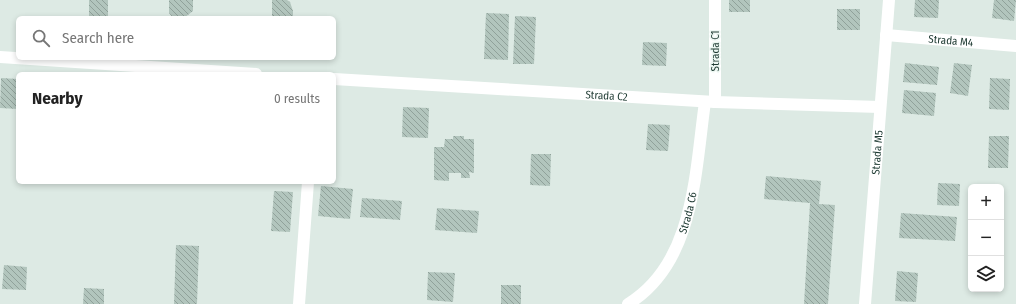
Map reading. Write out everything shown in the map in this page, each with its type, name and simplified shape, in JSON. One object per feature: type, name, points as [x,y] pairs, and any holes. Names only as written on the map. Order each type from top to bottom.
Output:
[{"type":"street","name":"Strada C1","points":[[710,102],[715,0]]},
{"type":"street","name":"Strada M5","points":[[865,304],[889,0]]},
{"type":"street","name":"Strada M4","points":[[886,35],[1016,46]]},
{"type":"street","points":[[0,57],[16,58]]},
{"type":"street","points":[[45,60],[226,72]]},
{"type":"street","name":"Strada C2","points":[[336,79],[710,102],[880,107]]},
{"type":"street","name":"Strada C6","points":[[628,304],[650,288],[663,272],[678,246],[691,197],[710,102]]},
{"type":"street","points":[[299,304],[308,184]]},
{"type":"building","points":[[89,0],[108,0],[108,16],[89,16]]},
{"type":"building","points":[[169,0],[193,0],[193,11],[187,16],[171,16],[169,13]]},
{"type":"building","points":[[272,0],[287,0],[290,2],[293,16],[272,16]]},
{"type":"building","points":[[729,0],[750,0],[750,12],[729,12]]},
{"type":"building","points":[[915,0],[939,0],[938,18],[914,17]]},
{"type":"building","points":[[994,0],[1016,0],[1014,21],[992,18]]},
{"type":"building","points":[[837,9],[860,9],[860,30],[837,30]]},
{"type":"building","points":[[486,13],[509,14],[508,60],[484,59]]},
{"type":"building","points":[[515,16],[536,17],[534,64],[513,64]]},
{"type":"building","points":[[643,42],[667,43],[666,66],[642,65]]},
{"type":"building","points":[[905,63],[939,67],[937,85],[903,82]]},
{"type":"building","points":[[954,63],[972,65],[968,96],[950,93]]},
{"type":"building","points":[[1,78],[16,79],[16,109],[0,108]]},
{"type":"building","points":[[990,78],[1010,79],[1009,110],[989,109]]},
{"type":"building","points":[[904,90],[936,93],[934,116],[902,113]]},
{"type":"building","points":[[403,107],[429,108],[428,138],[402,137]]},
{"type":"building","points":[[648,124],[670,125],[668,151],[646,150]]},
{"type":"building","points":[[453,136],[464,136],[464,139],[474,139],[474,173],[469,172],[470,178],[461,178],[461,173],[449,173],[449,181],[434,180],[434,147],[444,147],[445,139],[453,139]]},
{"type":"building","points":[[989,136],[1009,136],[1008,168],[988,168]]},
{"type":"building","points":[[531,154],[551,154],[550,186],[530,185]]},
{"type":"building","points":[[766,176],[821,181],[819,204],[835,205],[828,304],[804,304],[810,203],[764,199]]},
{"type":"building","points":[[938,183],[960,184],[959,206],[937,205]]},
{"type":"building","points":[[321,186],[353,189],[350,219],[318,216]]},
{"type":"building","points":[[274,191],[293,192],[290,232],[271,231]]},
{"type":"building","points":[[362,198],[402,201],[400,220],[360,217]]},
{"type":"building","points":[[437,208],[479,211],[477,233],[435,230]]},
{"type":"building","points":[[901,213],[957,217],[955,241],[899,238]]},
{"type":"building","points":[[176,245],[199,246],[197,304],[174,304]]},
{"type":"building","points":[[4,265],[27,267],[26,290],[2,289]]},
{"type":"building","points":[[897,271],[918,273],[916,302],[895,301]]},
{"type":"building","points":[[428,272],[455,273],[453,302],[427,300]]},
{"type":"building","points":[[501,285],[521,285],[521,304],[501,304]]},
{"type":"building","points":[[84,288],[104,289],[104,304],[83,304]]}]
